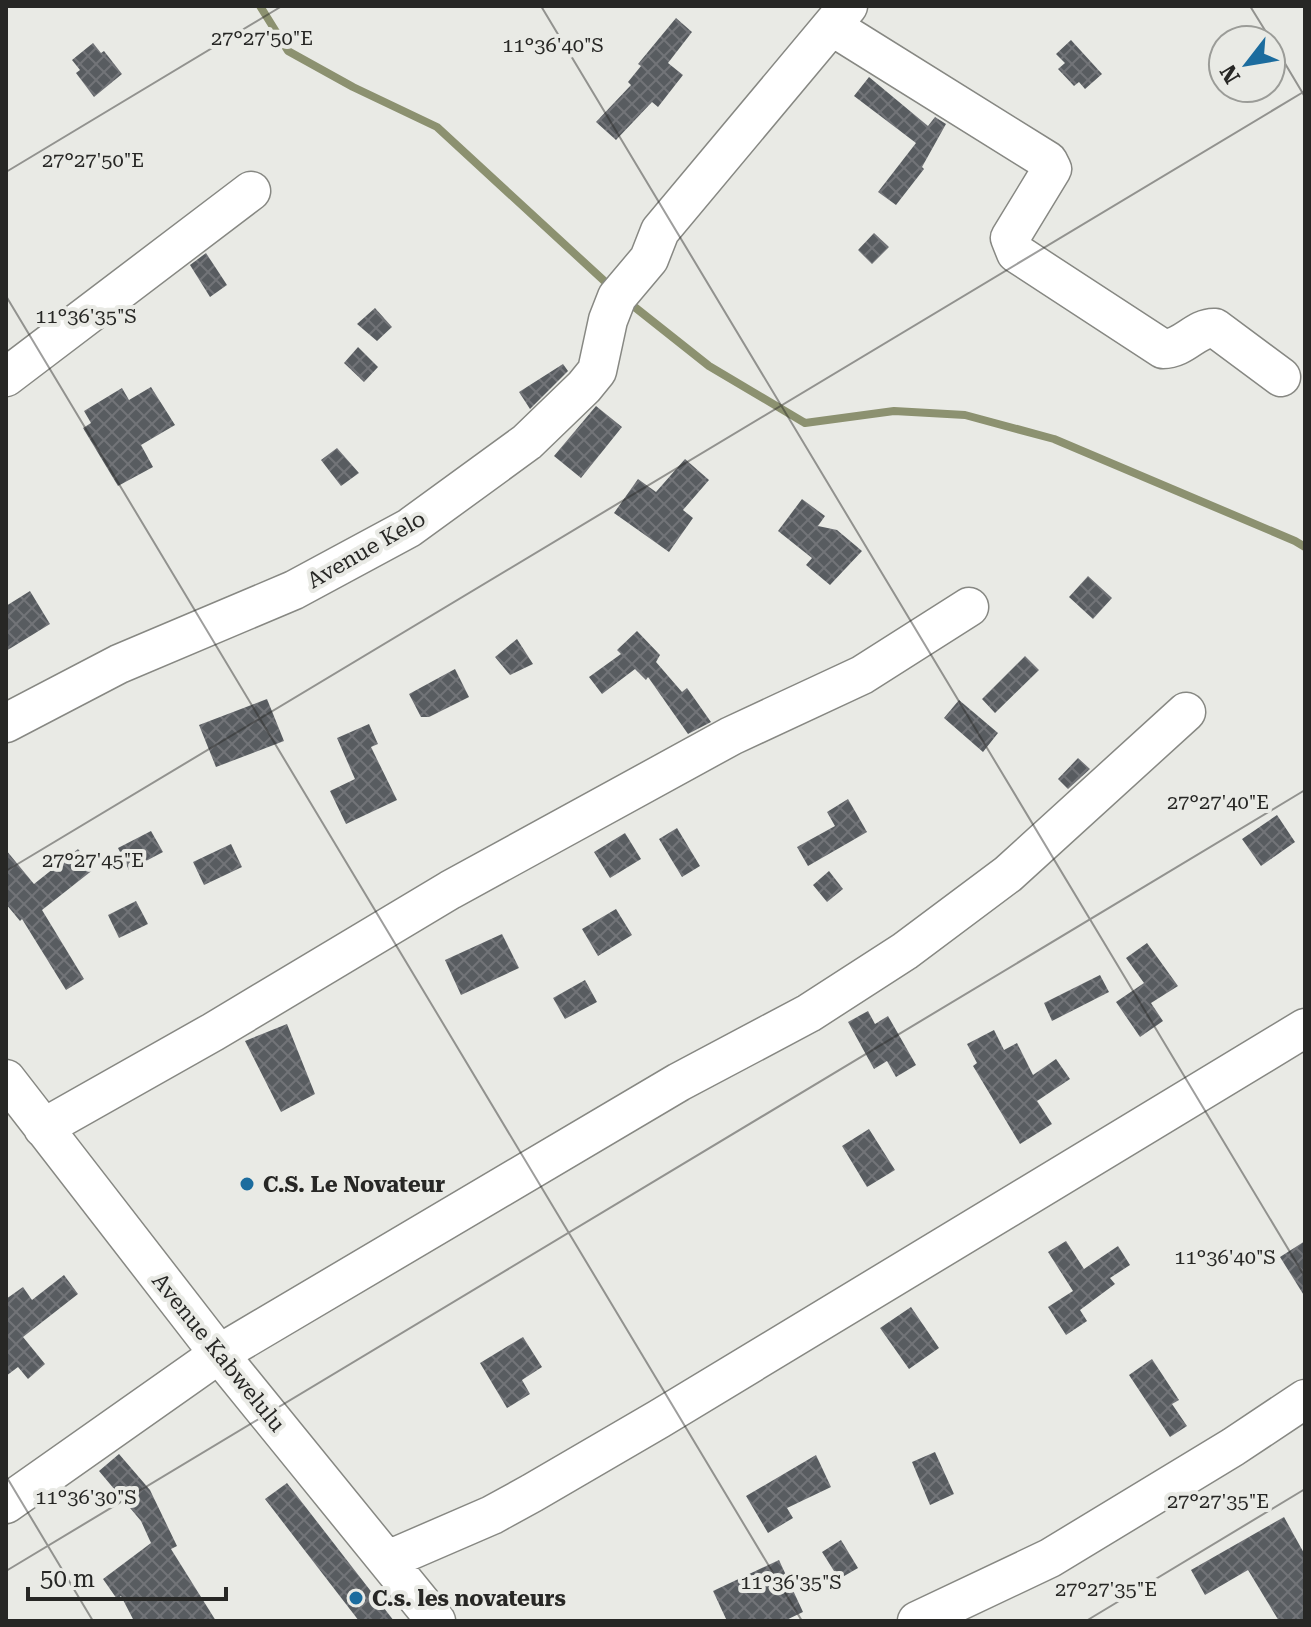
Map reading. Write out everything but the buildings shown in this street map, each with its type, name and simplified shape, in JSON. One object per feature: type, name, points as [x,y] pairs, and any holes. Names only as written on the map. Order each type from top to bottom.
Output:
[{"type":"street","name":"Avenue Kelo","points":[[6,723],[119,664],[294,590],[409,528],[527,442],[597,371],[608,320],[617,297],[649,259],[660,231],[840,16]]},
{"type":"street","points":[[840,16],[1048,161],[1052,169],[1010,238],[1016,253],[1163,349],[1172,349],[1205,329],[1215,328],[1281,377]]},
{"type":"street","points":[[6,377],[251,191]]},
{"type":"street","points":[[43,1128],[213,1032],[450,890],[731,736],[862,675],[969,607]]},
{"type":"street","points":[[6,1504],[219,1354],[679,1082],[809,1013],[905,951],[1008,874],[1186,712]]},
{"type":"street","points":[[388,1560],[492,1515],[532,1493],[1305,1028]]},
{"type":"street","name":"Avenue Kabwelulu","points":[[6,1079],[219,1354],[436,1621]]},
{"type":"street","points":[[917,1621],[1050,1558],[1233,1447],[1305,1399]]},
{"type":"waterway","points":[[260,6],[288,51],[353,87],[437,127],[613,289]]},
{"type":"waterway","points":[[627,301],[709,366],[805,423],[894,411],[965,415],[1054,439],[1305,547]]},
{"type":"place","name":"C.S. Le Novateur","points":[[247,1184]]},
{"type":"place","name":"C.s. les novateurs","points":[[356,1598]]}]
